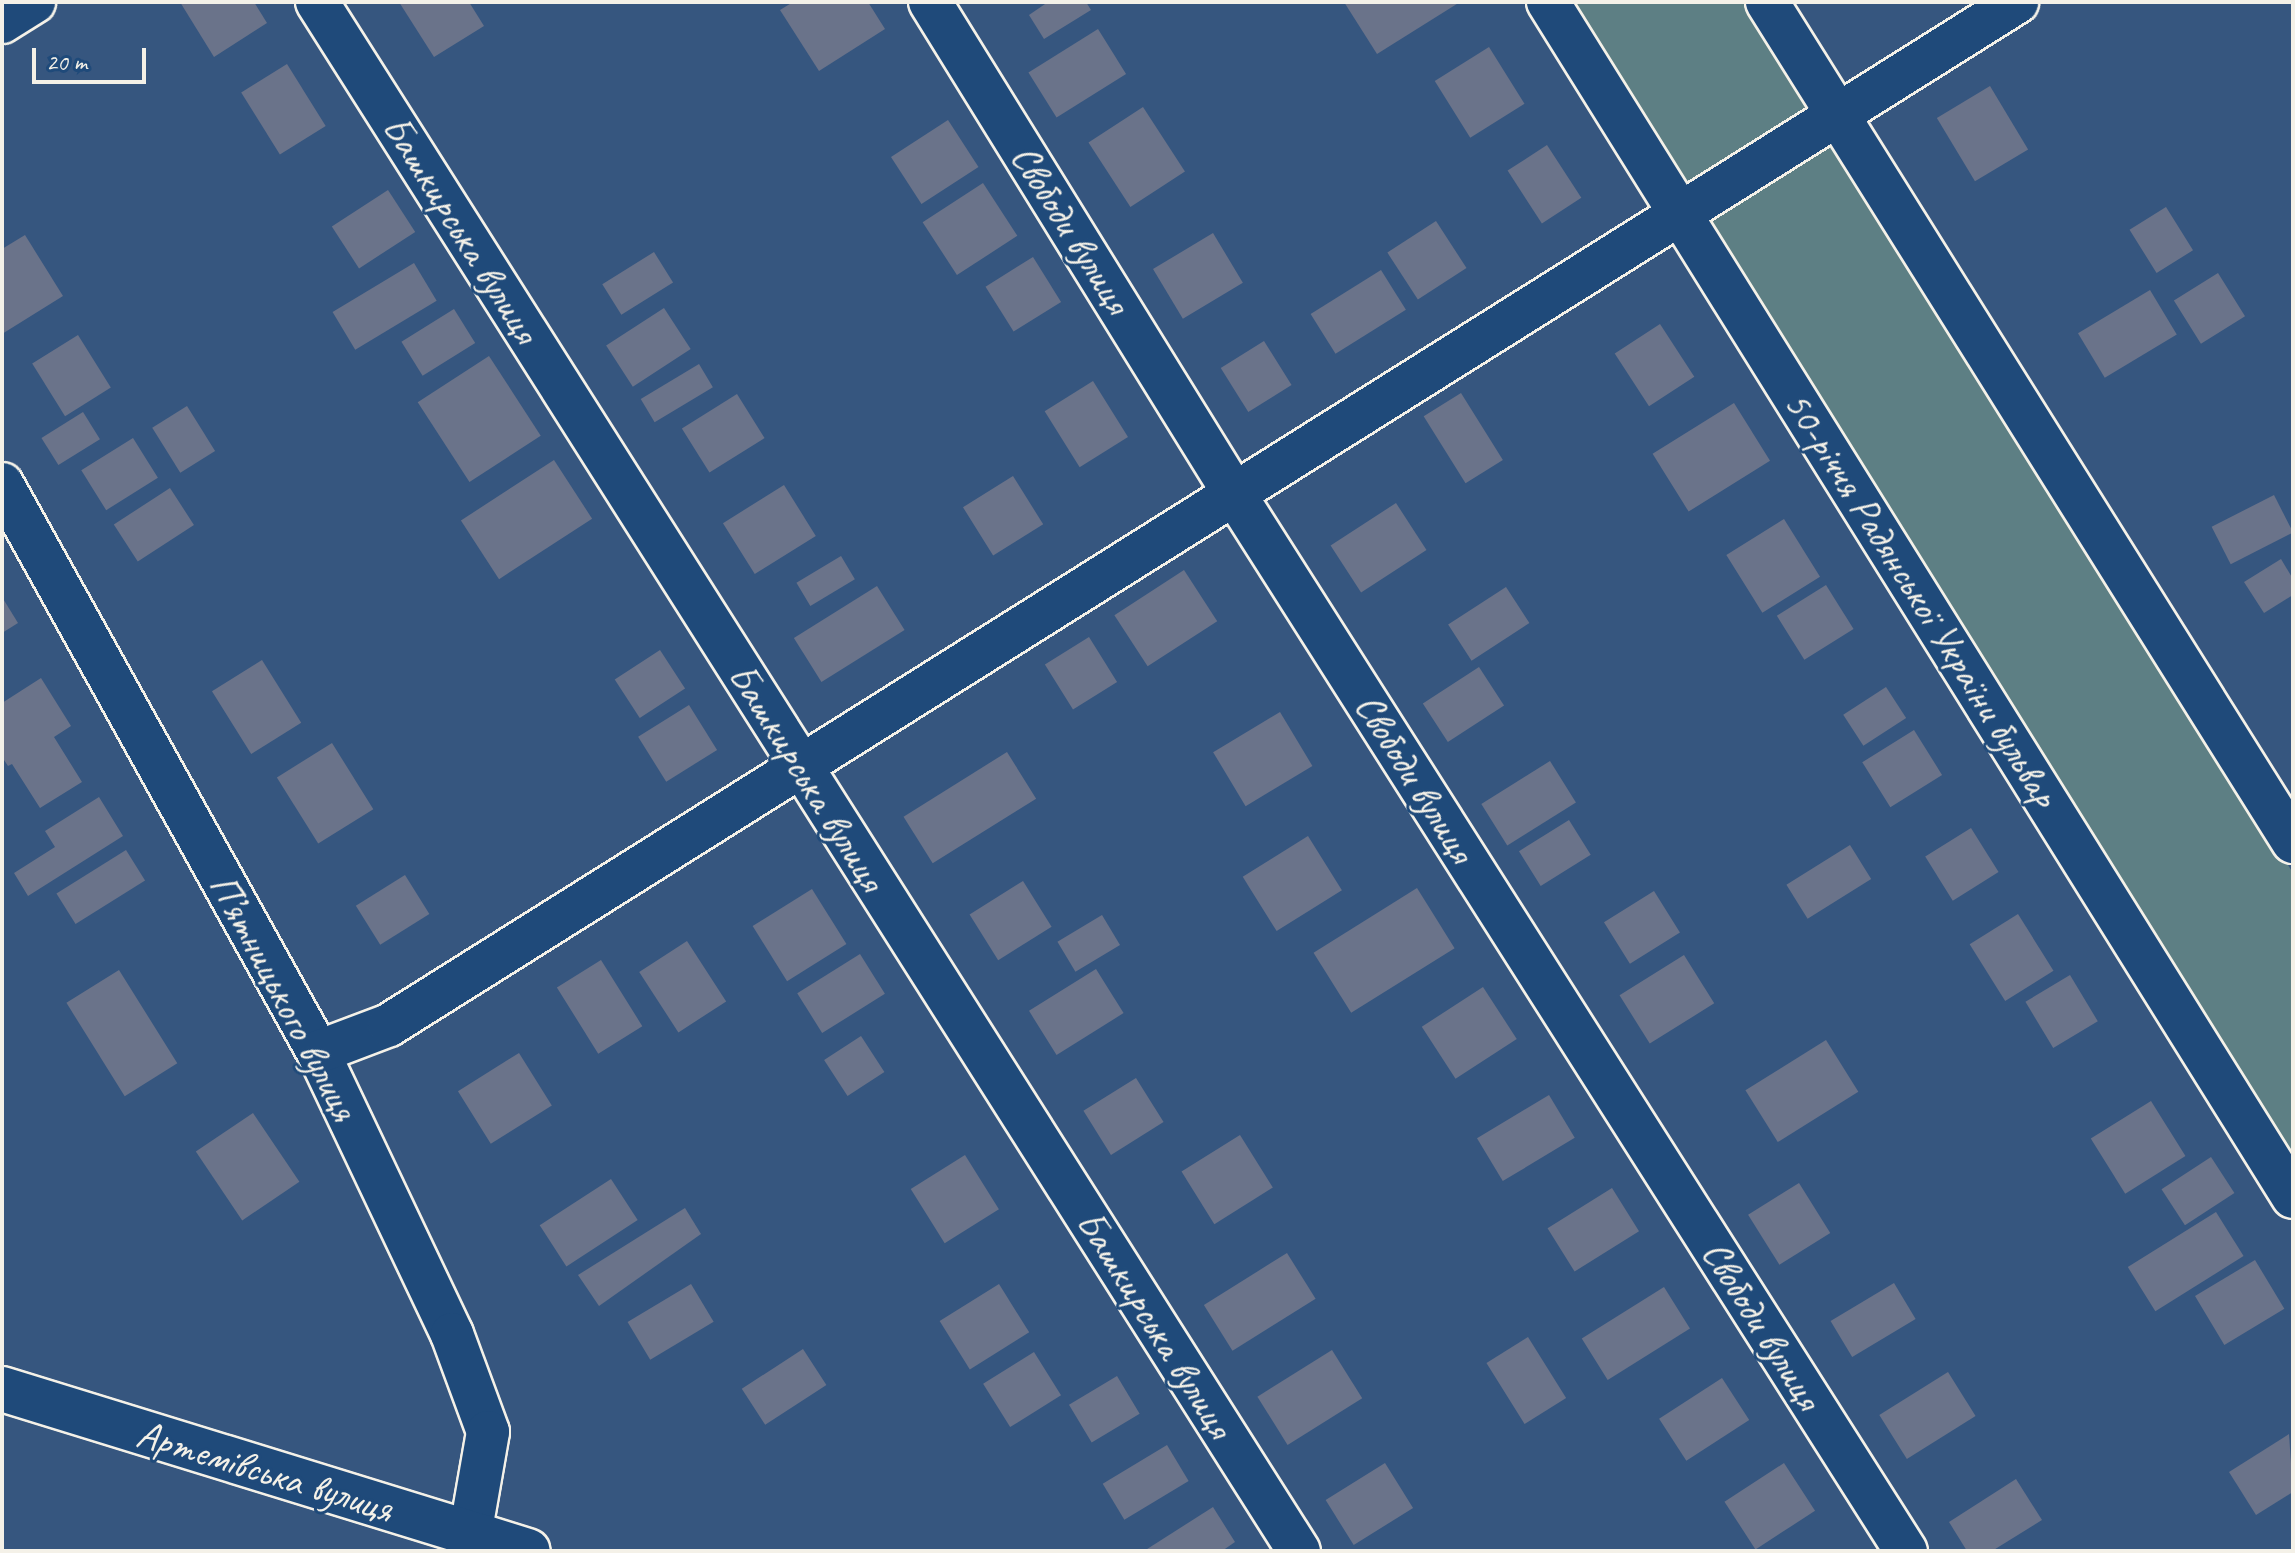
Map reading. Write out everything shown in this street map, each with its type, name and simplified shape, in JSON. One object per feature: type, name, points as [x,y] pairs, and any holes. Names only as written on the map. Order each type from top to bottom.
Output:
[{"type":"main road","name":"Артемівська вулиця","points":[[2,1389],[528,1551]]},
{"type":"street","points":[[2,22],[34,2]]},
{"type":"street","name":"Башкирська вулиця","points":[[317,2],[1299,1551]]},
{"type":"street","name":"Свободи вулиця","points":[[930,2],[1235,495],[1906,1551]]},
{"type":"street","name":"50-річчя Радянської України бульвар","points":[[1548,2],[2293,1197]]},
{"type":"street","points":[[1767,2],[2293,842]]},
{"type":"street","points":[[318,1052],[389,1025],[2017,2]]},
{"type":"street","name":"П’ятницького вулиця","points":[[2,484],[318,1052],[452,1334],[488,1432],[470,1535]]},
{"type":"green space","points":[[1575,2],[1749,2],[2293,873],[2293,1156]]},
{"type":"building","points":[[180,2],[254,2],[267,23],[214,57]]},
{"type":"building","points":[[399,2],[469,2],[484,26],[434,57]]},
{"type":"building","points":[[793,2],[868,2],[885,29],[819,71],[780,10]]},
{"type":"building","points":[[1048,2],[1086,2],[1091,10],[1044,39],[1029,15]]},
{"type":"building","points":[[1344,2],[1460,2],[1377,54]]},
{"type":"building","points":[[1098,29],[1126,74],[1057,117],[1028,72]]},
{"type":"building","points":[[1489,47],[1525,104],[1470,138],[1435,81]]},
{"type":"building","points":[[287,64],[326,126],[280,155],[241,93]]},
{"type":"building","points":[[1990,86],[2028,149],[1975,181],[1937,118]]},
{"type":"building","points":[[1143,107],[1185,172],[1130,207],[1088,142]]},
{"type":"building","points":[[948,120],[978,167],[921,204],[891,157]]},
{"type":"building","points":[[1547,145],[1581,198],[1542,223],[1508,171]]},
{"type":"building","points":[[983,183],[1017,236],[957,275],[923,222]]},
{"type":"building","points":[[388,190],[415,232],[359,268],[332,226]]},
{"type":"building","points":[[2166,207],[2193,250],[2157,273],[2130,230]]},
{"type":"building","points":[[1436,221],[1466,268],[1418,300],[1387,253]]},
{"type":"building","points":[[1213,233],[1243,283],[1183,319],[1153,269]]},
{"type":"building","points":[[25,235],[63,296],[2,334],[2,249]]},
{"type":"building","points":[[654,252],[673,283],[621,315],[602,284]]},
{"type":"building","points":[[1033,257],[1061,302],[1014,332],[986,287]]},
{"type":"building","points":[[414,263],[437,301],[355,350],[333,312]]},
{"type":"building","points":[[1381,270],[1406,310],[1336,354],[1311,314]]},
{"type":"building","points":[[2218,273],[2245,316],[2201,344],[2174,301]]},
{"type":"building","points":[[2150,290],[2177,335],[2105,378],[2078,333]]},
{"type":"building","points":[[664,308],[691,349],[633,387],[606,346]]},
{"type":"building","points":[[454,309],[475,343],[423,376],[401,342]]},
{"type":"building","points":[[1660,324],[1694,377],[1649,406],[1615,353]]},
{"type":"building","points":[[78,335],[111,388],[65,416],[32,364]]},
{"type":"building","points":[[1264,341],[1292,385],[1248,412],[1221,368]]},
{"type":"building","points":[[489,356],[541,436],[469,482],[418,402]]},
{"type":"building","points":[[699,364],[713,387],[655,422],[641,399]]},
{"type":"building","points":[[1093,381],[1128,437],[1080,467],[1045,411]]},
{"type":"building","points":[[1461,393],[1503,460],[1466,483],[1424,416]]},
{"type":"building","points":[[737,394],[765,438],[709,473],[682,428]]},
{"type":"building","points":[[1734,403],[1770,461],[1689,512],[1653,454]]},
{"type":"building","points":[[187,406],[215,451],[180,473],[152,428]]},
{"type":"building","points":[[83,412],[100,439],[58,465],[41,438]]},
{"type":"building","points":[[133,438],[158,478],[106,510],[81,470]]},
{"type":"building","points":[[554,460],[592,519],[499,579],[461,520]]},
{"type":"building","points":[[1013,476],[1043,524],[993,556],[963,507]]},
{"type":"building","points":[[784,485],[816,536],[755,574],[723,523]]},
{"type":"building","points":[[170,488],[194,525],[138,561],[114,524]]},
{"type":"building","points":[[2274,495],[2293,532],[2231,564],[2212,527]]},
{"type":"building","points":[[1396,503],[1426,550],[1361,592],[1331,545]]},
{"type":"building","points":[[1784,519],[1820,577],[1762,613],[1726,555]]},
{"type":"building","points":[[841,556],[855,579],[810,606],[796,583]]},
{"type":"building","points":[[2281,559],[2293,579],[2293,595],[2264,613],[2244,582]]},
{"type":"building","points":[[1184,570],[1217,621],[1148,666],[1114,615]]},
{"type":"building","points":[[1826,585],[1854,629],[1804,660],[1777,616]]},
{"type":"building","points":[[877,586],[905,630],[821,682],[794,638]]},
{"type":"building","points":[[1506,587],[1529,623],[1472,661],[1448,625]]},
{"type":"building","points":[[2,597],[18,623],[2,633]]},
{"type":"building","points":[[1089,637],[1117,682],[1073,710],[1045,665]]},
{"type":"building","points":[[660,650],[685,689],[640,718],[615,679]]},
{"type":"building","points":[[262,660],[301,723],[251,754],[212,691]]},
{"type":"building","points":[[1479,667],[1504,706],[1448,742],[1423,703]]},
{"type":"building","points":[[41,678],[71,726],[54,737],[82,782],[40,808],[12,764],[8,766],[2,757],[2,703]]},
{"type":"building","points":[[1886,687],[1906,718],[1863,746],[1843,715]]},
{"type":"building","points":[[689,705],[717,750],[666,782],[638,737]]},
{"type":"building","points":[[1280,712],[1312,766],[1246,806],[1213,752]]},
{"type":"building","points":[[1914,730],[1942,775],[1890,807],[1862,762]]},
{"type":"building","points":[[332,743],[373,809],[318,844],[277,777]]},
{"type":"building","points":[[1007,752],[1036,799],[933,863],[904,817]]},
{"type":"building","points":[[1550,761],[1576,803],[1507,845],[1481,804]]},
{"type":"building","points":[[99,797],[123,836],[28,896],[14,873],[55,847],[45,831]]},
{"type":"building","points":[[1569,820],[1591,855],[1541,886],[1519,851]]},
{"type":"building","points":[[1971,828],[1999,872],[1953,901],[1925,857]]},
{"type":"building","points":[[1308,836],[1342,890],[1277,931],[1243,877]]},
{"type":"building","points":[[1850,845],[1871,879],[1808,919],[1786,885]]},
{"type":"building","points":[[126,850],[145,881],[76,924],[56,893]]},
{"type":"building","points":[[405,875],[429,914],[380,945],[356,906]]},
{"type":"building","points":[[1023,881],[1052,927],[998,960],[970,914]]},
{"type":"building","points":[[1417,888],[1455,948],[1351,1013],[1314,953]]},
{"type":"building","points":[[812,889],[846,944],[787,981],[753,926]]},
{"type":"building","points":[[1654,891],[1680,933],[1630,964],[1604,922]]},
{"type":"building","points":[[2018,914],[2054,971],[2005,1001],[1970,944]]},
{"type":"building","points":[[1102,915],[1120,945],[1075,972],[1057,942]]},
{"type":"building","points":[[687,941],[726,1001],[678,1032],[639,972]]},
{"type":"building","points":[[860,954],[885,994],[822,1033],[797,993]]},
{"type":"building","points":[[1684,955],[1714,1003],[1650,1044],[1620,995]]},
{"type":"building","points":[[601,960],[642,1026],[598,1054],[557,988]]},
{"type":"building","points":[[1096,969],[1124,1013],[1057,1055],[1029,1011]]},
{"type":"building","points":[[119,970],[177,1063],[125,1096],[66,1003]]},
{"type":"building","points":[[2070,975],[2098,1021],[2053,1048],[2025,1002]]},
{"type":"building","points":[[1483,987],[1517,1039],[1456,1079],[1422,1027]]},
{"type":"building","points":[[861,1036],[884,1072],[848,1096],[824,1060]]},
{"type":"building","points":[[1826,1040],[1858,1092],[1778,1142],[1745,1090]]},
{"type":"building","points":[[519,1053],[552,1106],[491,1144],[458,1091]]},
{"type":"building","points":[[1136,1078],[1164,1122],[1111,1155],[1083,1111]]},
{"type":"building","points":[[1549,1095],[1575,1138],[1503,1181],[1477,1138]]},
{"type":"building","points":[[2151,1101],[2185,1156],[2125,1194],[2091,1139]]},
{"type":"building","points":[[253,1113],[299,1182],[242,1220],[196,1152]]},
{"type":"building","points":[[1240,1135],[1273,1188],[1214,1224],[1181,1172]]},
{"type":"building","points":[[965,1155],[999,1209],[945,1243],[911,1189]]},
{"type":"building","points":[[2211,1157],[2234,1193],[2185,1225],[2162,1189]]},
{"type":"building","points":[[611,1179],[638,1220],[566,1266],[540,1225]]},
{"type":"building","points":[[1799,1183],[1830,1233],[1779,1265],[1748,1215]]},
{"type":"building","points":[[1612,1188],[1639,1231],[1575,1272],[1548,1228]]},
{"type":"building","points":[[685,1208],[701,1234],[599,1306],[578,1275]]},
{"type":"building","points":[[2216,1212],[2244,1256],[2155,1311],[2128,1267]]},
{"type":"building","points":[[1287,1253],[1316,1299],[1233,1351],[1204,1305]]},
{"type":"building","points":[[2255,1260],[2284,1309],[2224,1345],[2195,1296]]},
{"type":"building","points":[[1894,1283],[1916,1319],[1852,1357],[1831,1321]]},
{"type":"building","points":[[691,1284],[714,1322],[650,1360],[628,1322]]},
{"type":"building","points":[[999,1284],[1029,1332],[970,1369],[940,1321]]},
{"type":"building","points":[[1664,1287],[1690,1329],[1608,1380],[1582,1338]]},
{"type":"building","points":[[1528,1337],[1566,1398],[1525,1424],[1486,1363]]},
{"type":"building","points":[[803,1349],[826,1385],[765,1425],[742,1389]]},
{"type":"building","points":[[1332,1350],[1362,1398],[1288,1445],[1257,1397]]},
{"type":"building","points":[[1034,1352],[1061,1395],[1010,1427],[983,1384]]},
{"type":"building","points":[[1948,1372],[1976,1416],[1907,1459],[1879,1415]]},
{"type":"building","points":[[1117,1376],[1140,1414],[1092,1443],[1069,1405]]},
{"type":"building","points":[[1722,1378],[1749,1420],[1686,1461],[1659,1419]]},
{"type":"building","points":[[2289,1434],[2293,1492],[2256,1515],[2229,1472]]},
{"type":"building","points":[[1167,1445],[1189,1481],[1124,1520],[1103,1484]]},
{"type":"building","points":[[1385,1463],[1413,1508],[1354,1545],[1326,1500]]},
{"type":"building","points":[[1784,1463],[1815,1511],[1755,1549],[1724,1502]]},
{"type":"building","points":[[2016,1479],[2042,1520],[1992,1551],[1967,1551],[1949,1522]]},
{"type":"building","points":[[1213,1507],[1235,1542],[1222,1551],[1144,1551]]}]
